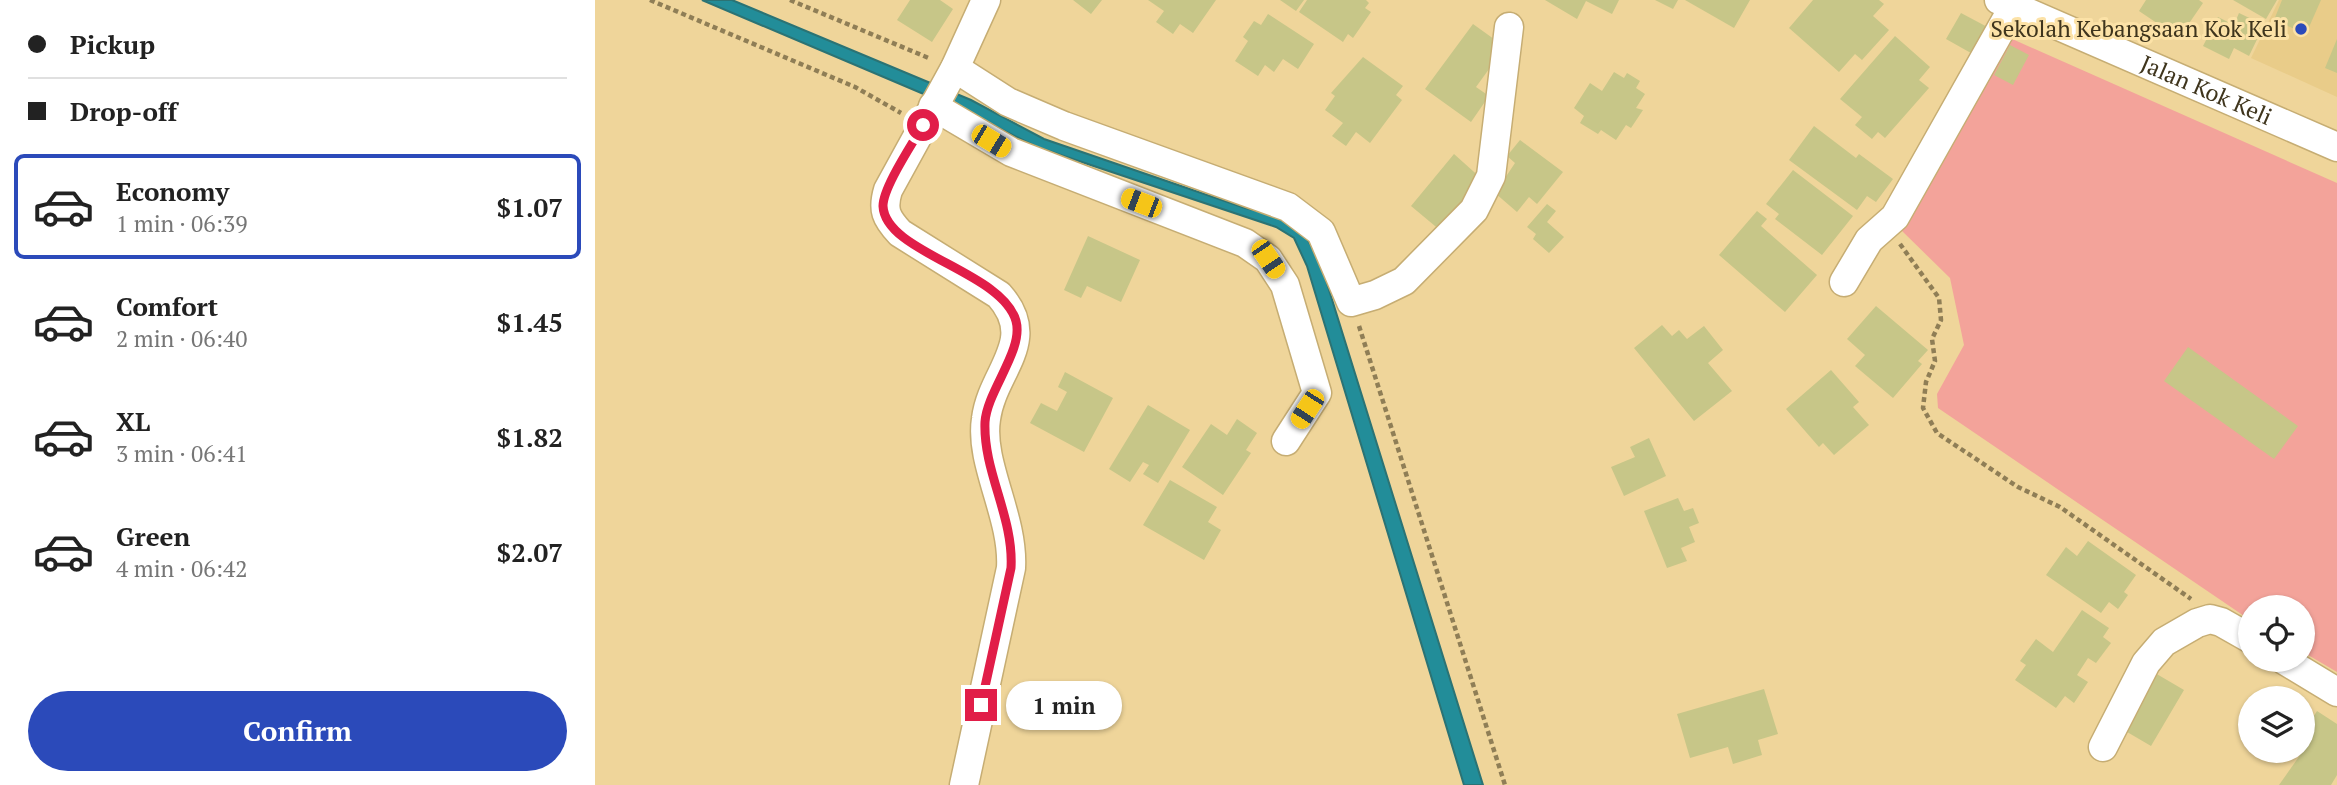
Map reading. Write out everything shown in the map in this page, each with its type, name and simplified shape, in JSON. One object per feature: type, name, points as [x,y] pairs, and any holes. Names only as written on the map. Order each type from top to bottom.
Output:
[{"type":"street","points":[[964,785],[1011,568],[1010,537],[991,464],[985,419],[1016,340],[1017,324],[1010,307],[999,295],[918,247],[888,219],[883,205],[888,190],[955,68],[986,0]]},
{"type":"street","points":[[1844,282],[1869,240],[1895,217],[2007,3]]},
{"type":"street","name":"Jalan Kok Keli","points":[[2007,3],[2337,147]]},
{"type":"street","points":[[955,68],[1008,102],[1064,126],[1288,207],[1321,232],[1351,302],[1375,295],[1404,281],[1474,210],[1491,176],[1509,27]]},
{"type":"street","points":[[928,116],[1011,152],[1245,243],[1268,259],[1285,285],[1317,393],[1286,441]]},
{"type":"street","points":[[2103,747],[2154,651],[2197,623],[2210,620],[2221,622],[2238,632]]},
{"type":"street","points":[[2304,672],[2337,692]]},
{"type":"path","points":[[650,0],[928,116]]},
{"type":"path","points":[[790,0],[955,68]]},
{"type":"path","points":[[1895,217],[1893,234],[1939,298],[1941,320],[1932,339],[1935,360],[1926,382],[1923,408],[1937,433],[2018,487],[2060,507],[2202,607],[2210,620]]},
{"type":"path","points":[[1351,302],[1505,785]]},
{"type":"shaded area","name":"Sekolah Kebangsaan Kok Keli","points":[[2279,0],[2337,0],[2337,97],[2251,58]]},
{"type":"shaded area","points":[[2010,38],[2337,183],[2337,672],[2315,659],[2315,595],[2238,595],[2238,612],[1938,408],[1937,394],[1964,345],[1950,278],[1900,229]]},
{"type":"water","points":[[702,0],[732,0],[971,100],[1044,139],[1245,208],[1282,217],[1306,237],[1320,261],[1483,785],[1464,785],[1307,266],[1294,238],[1276,227],[1037,147],[966,112]]},
{"type":"building","points":[[910,0],[940,0],[953,9],[932,42],[897,20]]},
{"type":"building","points":[[1073,0],[1102,0],[1091,14]]},
{"type":"building","points":[[1148,0],[1216,0],[1193,33],[1180,24],[1173,34],[1156,22],[1164,11]]},
{"type":"building","points":[[1280,0],[1304,0],[1296,11]]},
{"type":"building","points":[[1307,0],[1366,0],[1369,3],[1365,8],[1371,12],[1353,38],[1348,34],[1343,42],[1299,12]]},
{"type":"building","points":[[1545,0],[1619,0],[1612,14],[1586,1],[1577,19]]},
{"type":"building","points":[[1655,0],[1678,0],[1673,9]]},
{"type":"building","points":[[1685,0],[1750,0],[1734,28]]},
{"type":"building","points":[[1813,0],[1879,0],[1884,4],[1873,16],[1889,30],[1862,60],[1855,54],[1839,72],[1789,28]]},
{"type":"building","points":[[2146,0],[2199,0],[2203,3],[2179,38],[2139,11]]},
{"type":"building","points":[[2233,0],[2277,0],[2266,19]]},
{"type":"building","points":[[2282,0],[2321,0],[2306,34],[2274,20]]},
{"type":"building","points":[[1961,13],[1993,30],[1978,57],[1946,39]]},
{"type":"building","points":[[2239,13],[2264,25],[2249,56],[2234,48],[2229,59],[2203,46],[2218,17],[2234,25]]},
{"type":"building","points":[[1268,14],[1314,44],[1298,69],[1283,59],[1274,72],[1265,65],[1258,76],[1235,61],[1248,41],[1243,37],[1254,21],[1261,25]]},
{"type":"building","points":[[1473,24],[1505,47],[1476,87],[1489,96],[1471,122],[1425,89]]},
{"type":"building","points":[[1895,36],[1930,67],[1919,80],[1929,88],[1885,138],[1878,132],[1872,139],[1855,125],[1862,117],[1840,99]]},
{"type":"building","points":[[2337,39],[2337,73],[2325,68]]},
{"type":"building","points":[[2010,45],[2029,55],[2013,85],[1994,75]]},
{"type":"building","points":[[1363,57],[1403,86],[1396,95],[1402,100],[1370,143],[1356,132],[1346,146],[1332,136],[1343,123],[1325,110],[1335,96],[1331,93]]},
{"type":"building","points":[[1614,72],[1624,78],[1627,73],[1640,81],[1636,88],[1645,94],[1636,108],[1643,110],[1631,128],[1626,125],[1616,140],[1601,130],[1598,134],[1580,123],[1584,116],[1574,108],[1590,83],[1602,91]]},
{"type":"building","points":[[1814,126],[1856,158],[1859,154],[1893,179],[1876,202],[1867,196],[1857,210],[1789,160]]},
{"type":"building","points":[[1520,140],[1563,172],[1537,204],[1529,197],[1517,212],[1495,193],[1515,163],[1507,156]]},
{"type":"building","points":[[1454,154],[1483,180],[1441,231],[1411,206]]},
{"type":"building","points":[[1793,170],[1853,216],[1822,255],[1775,219],[1779,214],[1766,204]]},
{"type":"building","points":[[1547,204],[1556,211],[1547,222],[1564,237],[1549,253],[1533,239],[1536,234],[1527,227]]},
{"type":"building","points":[[1757,211],[1767,219],[1761,226],[1817,275],[1785,312],[1719,255]]},
{"type":"building","points":[[1088,236],[1140,260],[1121,302],[1087,286],[1081,298],[1064,290]]},
{"type":"building","points":[[1876,306],[1928,350],[1918,361],[1922,364],[1893,398],[1855,366],[1865,355],[1847,339]]},
{"type":"building","points":[[1662,325],[1672,336],[1679,330],[1687,339],[1704,326],[1723,350],[1708,363],[1732,391],[1694,421],[1634,348]]},
{"type":"building","points":[[2188,347],[2298,426],[2274,459],[2164,381]]},
{"type":"building","points":[[1831,370],[1859,402],[1853,407],[1869,425],[1834,455],[1823,443],[1819,447],[1786,409]]},
{"type":"building","points":[[1065,372],[1113,398],[1084,452],[1030,423],[1041,403],[1057,411],[1067,392],[1058,387]]},
{"type":"building","points":[[1148,405],[1190,430],[1158,483],[1143,474],[1149,465],[1143,462],[1130,482],[1109,469]]},
{"type":"building","points":[[1237,419],[1257,433],[1246,450],[1251,453],[1223,495],[1182,467],[1211,424],[1227,435]]},
{"type":"building","points":[[1649,438],[1666,476],[1624,496],[1611,467],[1635,457],[1630,447]]},
{"type":"building","points":[[1170,480],[1217,507],[1208,522],[1221,530],[1204,560],[1143,525]]},
{"type":"building","points":[[1678,498],[1684,511],[1693,508],[1699,523],[1689,527],[1695,542],[1681,548],[1687,561],[1667,568],[1644,511]]},
{"type":"building","points":[[2088,541],[2136,575],[2124,592],[2128,595],[2118,609],[2109,602],[2101,613],[2046,575],[2066,547],[2077,556]]},
{"type":"building","points":[[2082,610],[2109,628],[2103,637],[2111,643],[2096,663],[2088,658],[2077,675],[2088,682],[2074,703],[2065,696],[2056,708],[2015,680],[2026,665],[2020,661],[2036,639],[2053,652]]},
{"type":"building","points":[[2155,673],[2184,690],[2151,746],[2122,729]]},
{"type":"building","points":[[1764,689],[1778,734],[1758,740],[1762,755],[1733,764],[1728,747],[1690,758],[1677,714]]},
{"type":"building","points":[[2317,711],[2337,724],[2337,775],[2331,785],[2279,785],[2295,763],[2315,763]]},
{"type":"place","name":"Sekolah Kebangsaan Kok Keli","points":[[2301,29]]},
{"type":"route","points":[[923,125],[888,190],[883,205],[888,219],[918,247],[999,295],[1010,307],[1017,324],[1016,340],[985,419],[994,477],[1006,515],[1012,548],[1011,568],[981,705]]}]
